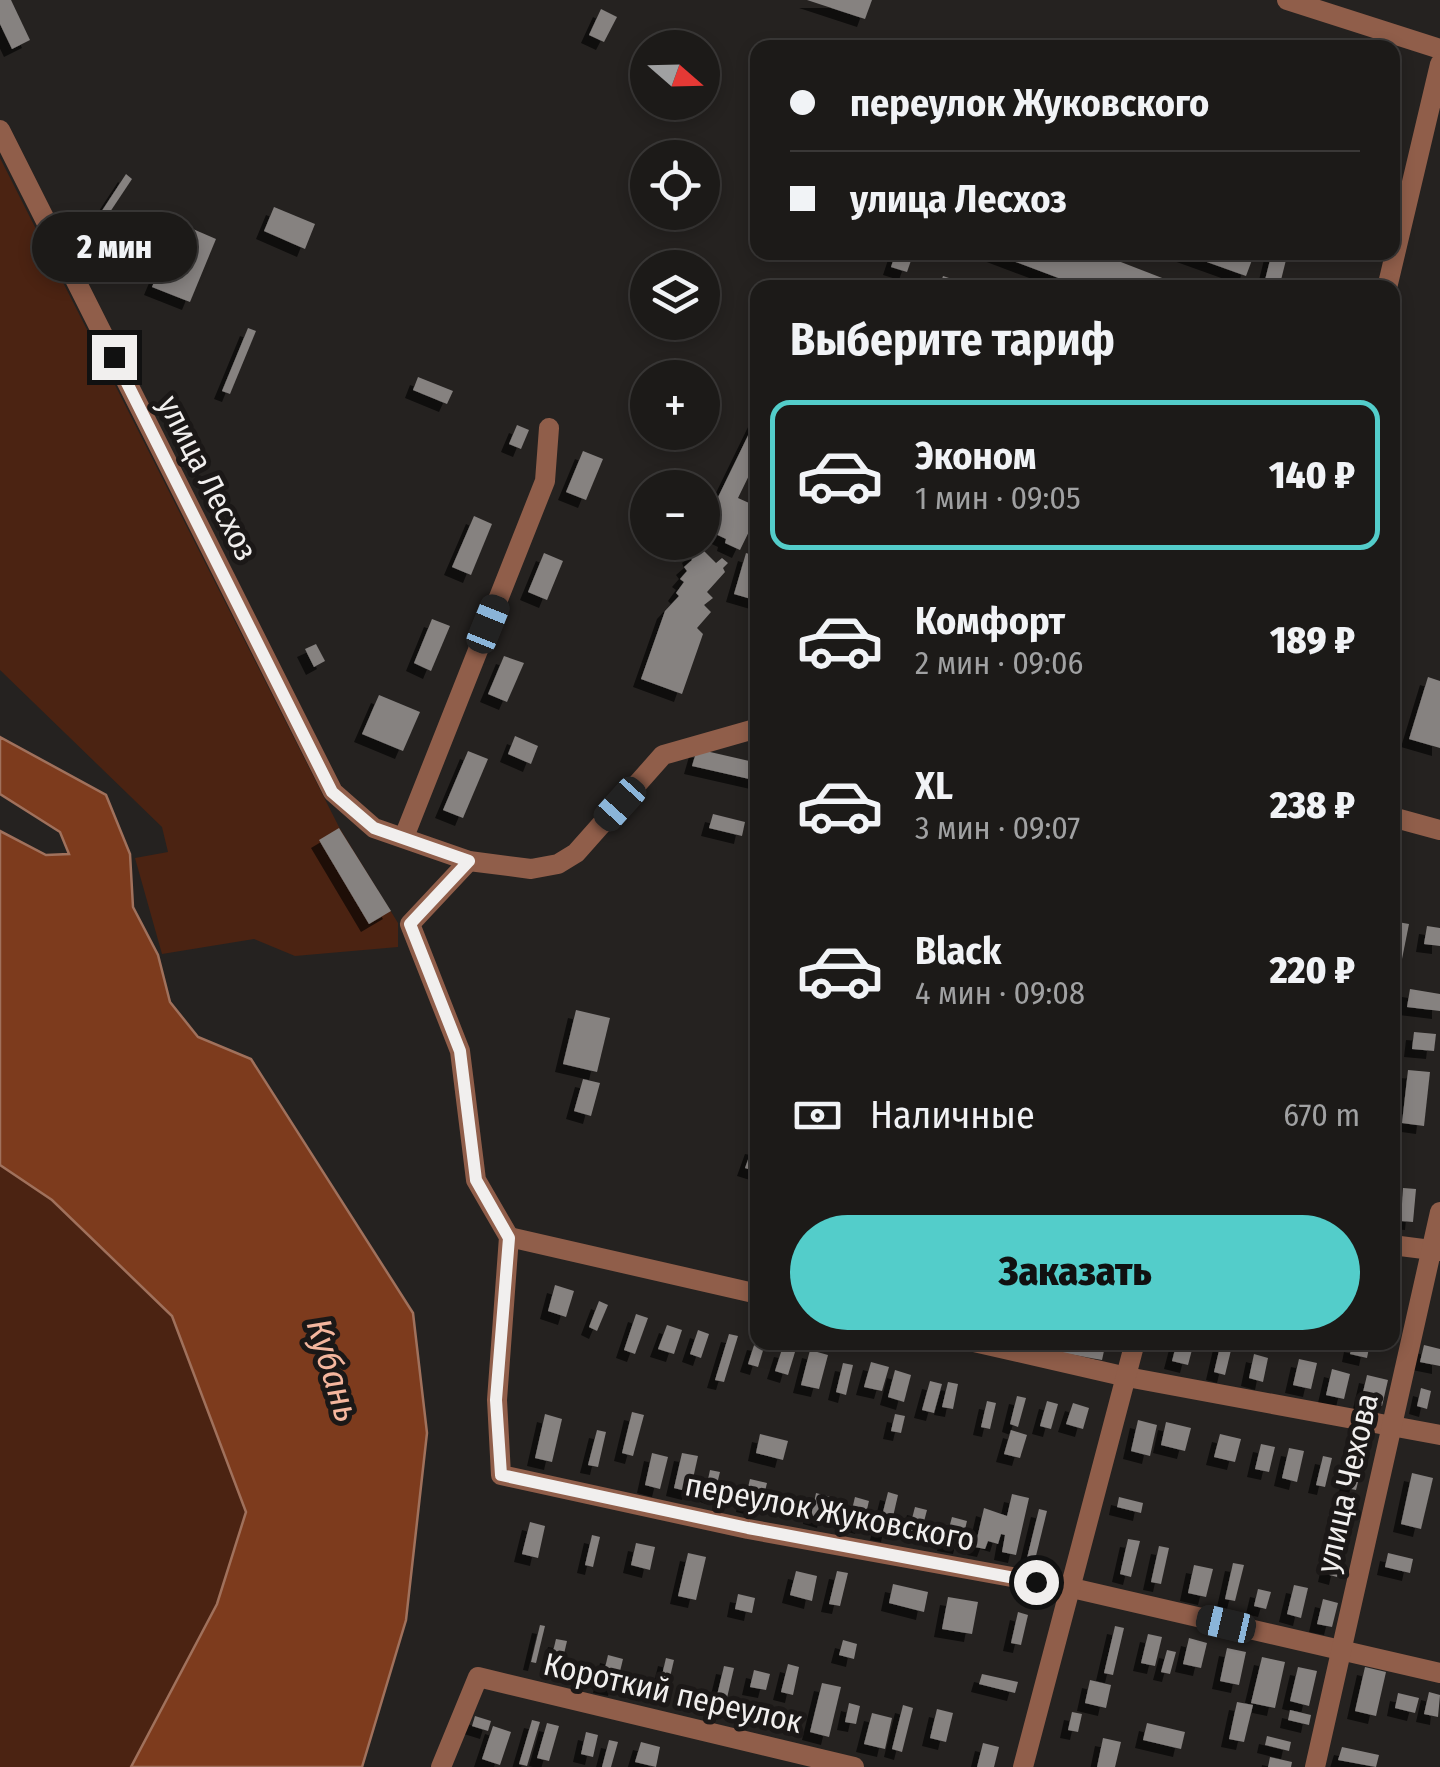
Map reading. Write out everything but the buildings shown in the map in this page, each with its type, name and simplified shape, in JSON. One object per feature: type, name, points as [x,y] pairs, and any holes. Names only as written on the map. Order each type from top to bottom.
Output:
[{"type":"street","points":[[1287,0],[1440,49]]},
{"type":"street","points":[[1400,233],[1440,64]]},
{"type":"street","name":"улица Лесхоз","points":[[0,130],[332,792],[374,828],[469,861],[531,868],[558,864],[576,853],[663,755],[750,730]]},
{"type":"street","points":[[395,836],[545,481],[549,428]]},
{"type":"street","points":[[1400,819],[1440,830]]},
{"type":"street","points":[[469,861],[410,924],[460,1051],[476,1180],[509,1238],[750,1292]]},
{"type":"street","name":"улица Чехова","points":[[1315,1767],[1390,1426],[1436,1251],[1440,1212]]},
{"type":"street","name":"переулок Жуковского","points":[[509,1238],[496,1400],[501,1475],[748,1528],[1072,1588],[1440,1673]]},
{"type":"street","points":[[1400,1246],[1436,1251]]},
{"type":"street","points":[[1009,1350],[1127,1377],[1440,1435]]},
{"type":"street","points":[[1023,1767],[1133,1350]]},
{"type":"street","name":"Короткий переулок","points":[[442,1767],[478,1677],[854,1767]]},
{"type":"shaded area","points":[[0,158],[339,827],[398,923],[398,947],[295,956],[254,939],[162,954],[135,858],[168,852],[162,827],[0,670]]},
{"type":"shaded area","points":[[0,1165],[52,1200],[172,1316],[246,1512],[217,1604],[131,1767],[0,1767]]},
{"type":"water","name":"Кубань","points":[[0,737],[106,795],[130,854],[133,907],[158,955],[170,1002],[198,1037],[251,1059],[413,1313],[427,1433],[406,1620],[362,1767],[131,1767],[217,1604],[246,1512],[172,1316],[52,1200],[0,1165],[0,831],[46,855],[69,854],[60,832],[0,794]]},
{"type":"route","points":[[114,357],[332,792],[374,828],[469,861],[410,924],[460,1051],[476,1180],[509,1238],[496,1400],[501,1475],[748,1528],[1036,1582]]}]
